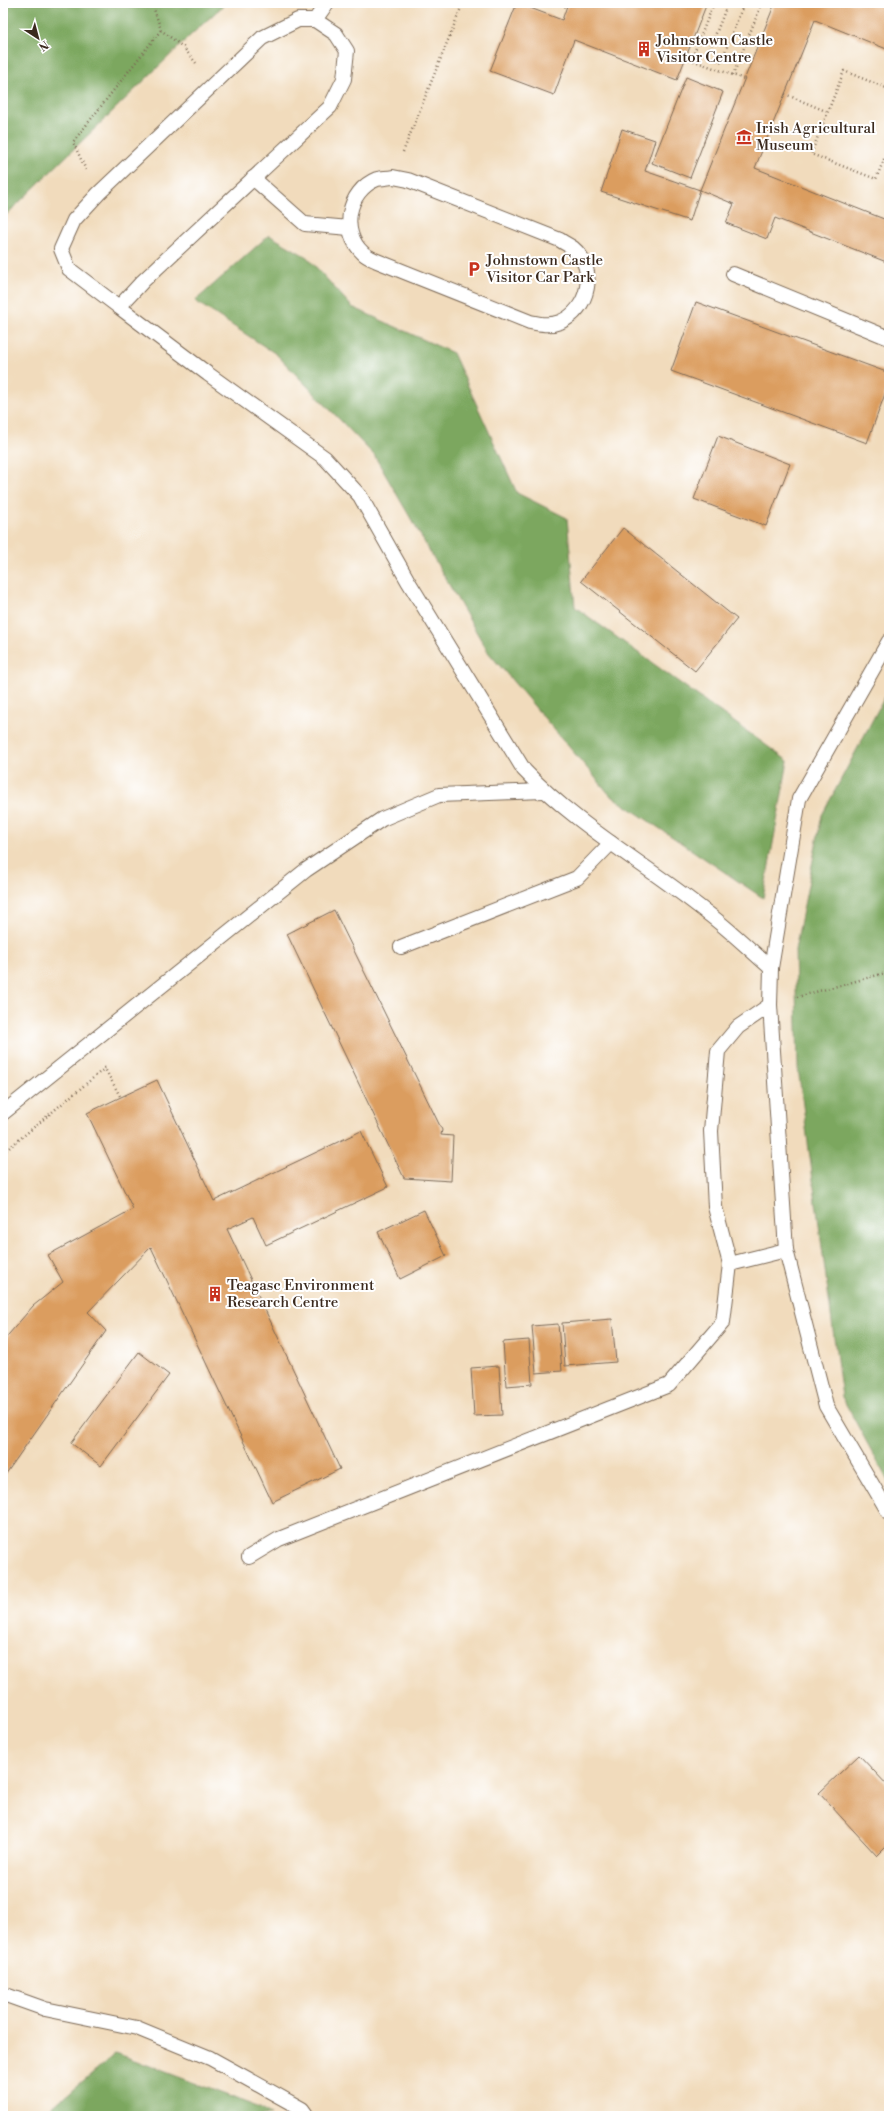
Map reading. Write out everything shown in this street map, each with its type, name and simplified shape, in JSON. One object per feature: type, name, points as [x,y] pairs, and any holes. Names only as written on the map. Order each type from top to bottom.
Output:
[{"type":"lane","points":[[315,20],[327,3]]},
{"type":"lane","points":[[119,307],[142,281],[330,107],[344,79],[348,51],[336,34],[315,20],[298,20],[262,38],[99,193],[74,220],[61,249],[69,269],[119,307],[208,374],[325,458],[360,496],[408,581],[524,770],[544,791],[611,843],[706,912],[770,968]]},
{"type":"lane","points":[[393,177],[408,180],[560,240],[573,248],[583,260],[588,274],[588,289],[582,303],[572,315],[559,322],[544,325],[530,322],[377,261],[364,254],[354,242],[349,228],[349,212],[355,198],[365,187],[378,179],[393,177]]},
{"type":"lane","points":[[253,178],[306,224],[349,228]]},
{"type":"lane","points":[[733,274],[889,338]]},
{"type":"lane","points":[[889,641],[799,799],[770,968],[770,1005],[786,1250],[826,1406],[889,1513]]},
{"type":"lane","points":[[3,1113],[91,1040],[306,870],[382,819],[439,795],[544,791]]},
{"type":"lane","points":[[401,947],[577,878],[611,843]]},
{"type":"lane","points":[[249,1557],[279,1540],[669,1385],[723,1322],[730,1264],[715,1208],[711,1130],[718,1051],[738,1027],[770,1005]]},
{"type":"lane","points":[[730,1264],[786,1250]]},
{"type":"lane","points":[[3,1994],[45,2008],[137,2028],[210,2058],[302,2109],[307,2116]]},
{"type":"path","points":[[152,3],[161,30],[183,47],[213,83]]},
{"type":"path","points":[[393,177],[463,3]]},
{"type":"path","points":[[557,3],[567,7]]},
{"type":"path","points":[[691,60],[714,3]]},
{"type":"path","points":[[728,3],[707,56],[721,62],[744,3]]},
{"type":"path","points":[[733,75],[762,3]]},
{"type":"path","points":[[99,193],[73,142],[161,30]]},
{"type":"path","points":[[686,58],[744,79]]},
{"type":"path","points":[[889,89],[844,71],[811,154],[876,179],[889,147]]},
{"type":"path","points":[[785,94],[828,112]]},
{"type":"path","points":[[770,1005],[889,972]]},
{"type":"path","points":[[91,1040],[120,1096]]},
{"type":"path","points":[[3,1153],[105,1068]]},
{"type":"green space","points":[[3,3],[226,3],[192,34],[3,218]]},
{"type":"green space","points":[[269,235],[307,257],[352,307],[453,353],[517,493],[567,518],[575,607],[788,761],[763,898],[610,795],[488,652],[374,455],[276,354],[195,301]]},
{"type":"green space","points":[[889,689],[889,1483],[842,1397],[798,1068],[795,950],[822,815]]},
{"type":"green space","points":[[116,2053],[260,2108],[270,2116],[3,2116],[3,2111],[44,2114]]},
{"type":"building","name":"Johnstown Castle Visitor Centre","points":[[517,3],[562,20],[568,3],[707,3],[677,80],[574,40],[554,95],[490,71]]},
{"type":"building","points":[[775,3],[880,3],[889,7],[889,50],[815,20],[755,168],[889,221],[889,263],[775,218],[767,239],[726,223],[734,204],[700,190]]},
{"type":"building","points":[[686,77],[723,92],[690,178],[652,163]]},
{"type":"building","points":[[622,129],[655,140],[645,171],[700,190],[690,221],[601,192]]},
{"type":"building","points":[[696,302],[889,373],[889,383],[867,443],[671,371]]},
{"type":"building","points":[[718,436],[790,464],[766,526],[694,499]]},
{"type":"building","points":[[623,528],[737,619],[695,671],[581,581]]},
{"type":"building","points":[[334,910],[442,1130],[441,1135],[453,1136],[451,1181],[404,1178],[287,934]]},
{"type":"building","name":"Teagasc Environment Research Centre","points":[[157,1080],[214,1201],[361,1131],[388,1187],[266,1245],[253,1217],[227,1229],[340,1469],[272,1502],[151,1247],[88,1312],[106,1331],[3,1478],[3,1341],[33,1306],[63,1282],[48,1255],[133,1209],[87,1113]]},
{"type":"building","points":[[424,1210],[446,1256],[400,1279],[378,1232]]},
{"type":"building","points":[[612,1319],[616,1362],[565,1366],[562,1323]]},
{"type":"building","points":[[558,1324],[562,1371],[536,1373],[532,1326]]},
{"type":"building","points":[[529,1340],[532,1384],[506,1386],[503,1342]]},
{"type":"building","points":[[139,1352],[169,1375],[101,1466],[71,1443]]},
{"type":"building","points":[[499,1366],[502,1415],[474,1416],[471,1368]]},
{"type":"building","points":[[859,1755],[889,1787],[889,1844],[877,1856],[819,1793]]},
{"type":"place","name":"Johnstown Castle Visitor Centre","points":[[644,49]]},
{"type":"place","name":"Irish Agricultural Museum","points":[[744,137]]},
{"type":"place","name":"Johnstown Castle Visitor Car Park","points":[[474,269]]},
{"type":"place","name":"Teagasc Environment Research Centre","points":[[215,1294]]}]
